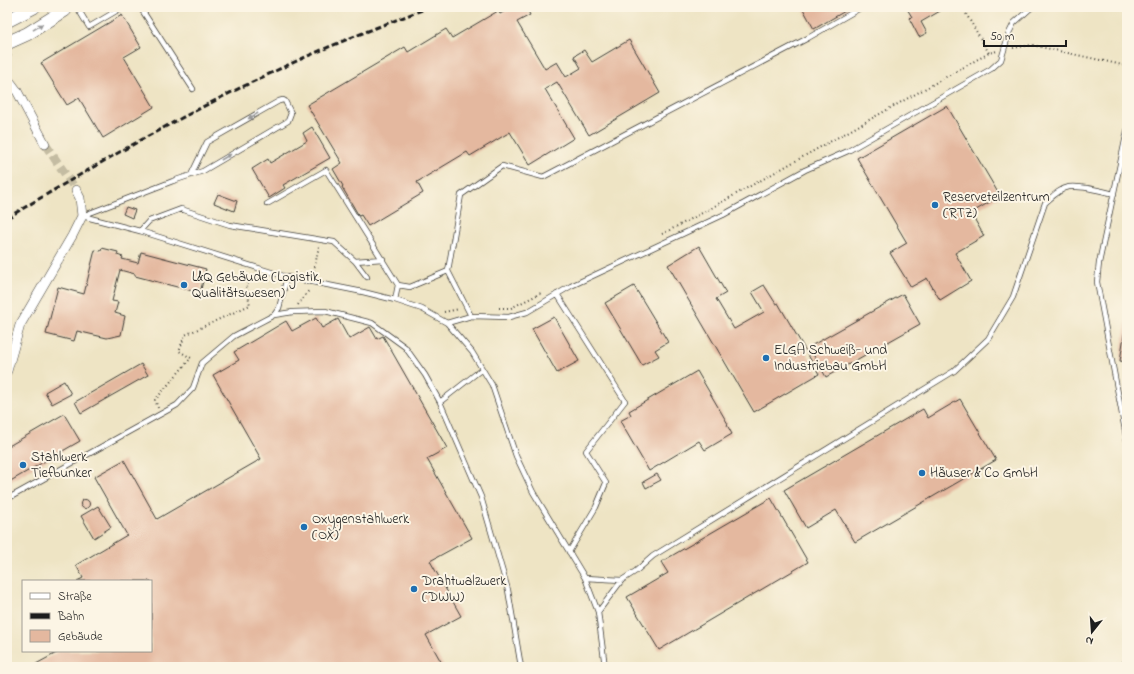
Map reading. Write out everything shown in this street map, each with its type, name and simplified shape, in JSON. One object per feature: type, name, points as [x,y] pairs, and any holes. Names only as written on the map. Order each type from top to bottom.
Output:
[{"type":"main road","points":[[7,21],[34,7]]},
{"type":"main road","points":[[7,43],[27,34],[65,10],[66,7]]},
{"type":"street","points":[[7,84],[11,83],[17,91],[45,144]]},
{"type":"street","points":[[7,371],[20,325],[82,216],[80,198],[76,190]]},
{"type":"lane","points":[[77,7],[89,27],[124,7]]},
{"type":"lane","points":[[140,7],[193,89]]},
{"type":"lane","points":[[471,316],[448,271],[461,196],[502,166],[542,177],[808,38],[862,7]]},
{"type":"lane","points":[[447,323],[471,316],[510,317],[526,312],[620,262],[723,214],[805,170],[848,151],[991,69],[1001,60],[1009,33],[1014,23],[1032,7]]},
{"type":"lane","points":[[82,216],[203,171],[288,121],[291,113],[285,101],[279,101],[207,142],[191,175]]},
{"type":"lane","points":[[1127,131],[1099,263],[1097,282],[1127,441]]},
{"type":"lane","points":[[267,204],[326,170],[398,285],[395,300]]},
{"type":"lane","points":[[598,612],[622,580],[636,571],[653,556],[954,371],[988,339],[1013,297],[1045,203],[1055,193],[1069,187],[1088,188],[1114,194]]},
{"type":"lane","points":[[140,231],[149,221],[181,209],[230,225],[334,242],[355,261],[367,277]]},
{"type":"lane","points":[[82,216],[140,231],[287,277],[395,300],[422,309],[447,323],[472,352],[492,385],[516,456],[534,492],[585,578],[598,612],[605,667]]},
{"type":"lane","points":[[355,261],[383,259]]},
{"type":"lane","points":[[398,285],[410,287],[448,271]]},
{"type":"lane","points":[[274,315],[279,308],[287,277]]},
{"type":"lane","points":[[558,294],[625,401],[586,451],[606,483],[596,507],[569,552]]},
{"type":"lane","points":[[7,499],[177,405],[193,388],[202,363],[234,336],[274,315],[293,312],[325,311],[372,323],[405,347],[425,375],[440,402],[480,497],[508,590],[521,667]]},
{"type":"lane","points":[[440,402],[482,369]]},
{"type":"lane","points":[[585,578],[622,580]]},
{"type":"lane","points":[[1122,667],[1127,660]]},
{"type":"path","points":[[962,7],[989,52]]},
{"type":"path","points":[[660,235],[695,218],[989,52],[1032,45],[1127,66]]},
{"type":"path","points":[[161,414],[155,400],[191,358],[179,351],[185,335],[250,305],[246,286],[266,271]]},
{"type":"path","points":[[497,308],[511,308],[547,291]]},
{"type":"path","points":[[436,318],[446,311],[467,308]]},
{"type":"building","points":[[512,7],[526,7],[530,15],[517,22],[545,69],[557,62],[566,77],[581,68],[574,56],[584,50],[592,62],[629,40],[660,93],[589,135],[557,82],[545,89],[574,138],[530,165],[510,132],[470,156],[467,152],[417,182],[423,193],[368,226],[361,215],[359,216],[342,187],[343,186],[333,169],[342,163],[307,105],[405,47],[408,52],[446,29],[452,38],[498,11],[500,14]]},
{"type":"building","points":[[802,7],[852,7],[814,29]]},
{"type":"building","points":[[906,7],[947,7],[921,22],[927,33],[919,37],[909,18],[912,17]]},
{"type":"building","points":[[122,15],[141,47],[124,57],[154,107],[103,138],[79,98],[67,105],[41,63]]},
{"type":"building","name":"Reserveteilzentrum (RTZ)","points":[[947,106],[1000,196],[971,213],[984,236],[955,253],[971,281],[940,300],[927,278],[911,287],[890,253],[907,243],[857,158]]},
{"type":"building","points":[[312,127],[330,158],[283,185],[285,188],[269,198],[252,169],[268,159],[270,163],[307,141],[303,133]]},
{"type":"building","points":[[218,194],[237,201],[234,211],[214,203]]},
{"type":"building","points":[[126,207],[135,210],[132,218],[123,214]]},
{"type":"building","name":"ELGA Schweiß- und Industriebau GmbH","points":[[699,246],[726,293],[716,299],[734,329],[764,312],[752,292],[764,285],[776,304],[778,303],[819,374],[754,412],[668,265]]},
{"type":"building","points":[[102,248],[118,252],[117,255],[123,257],[122,259],[138,263],[141,252],[206,269],[200,293],[135,276],[135,274],[120,270],[112,301],[118,302],[115,313],[125,316],[121,335],[107,338],[77,331],[74,341],[46,334],[58,287],[84,294],[95,250],[101,251]]},
{"type":"building","points":[[634,286],[668,342],[655,350],[659,356],[642,365],[605,303]]},
{"type":"building","points":[[903,294],[920,324],[826,377],[809,347]]},
{"type":"building","points":[[554,317],[579,361],[557,373],[532,329]]},
{"type":"building","name":"Oxygenstahlwerk (OX)","points":[[316,318],[322,328],[338,319],[349,339],[370,327],[377,339],[383,336],[447,448],[427,459],[472,538],[430,561],[461,616],[426,635],[444,667],[37,667],[36,664],[58,652],[152,652],[152,580],[79,580],[83,578],[76,565],[127,535],[94,477],[124,460],[157,519],[261,459],[213,375],[239,360],[234,352],[286,321],[292,331]]},
{"type":"building","points":[[1127,323],[1127,362],[1120,361]]},
{"type":"building","points":[[141,364],[148,375],[81,413],[75,402]]},
{"type":"building","points":[[697,371],[728,424],[727,425],[732,434],[705,450],[699,441],[649,471],[620,421],[631,415],[629,411]]},
{"type":"building","points":[[64,381],[71,394],[52,404],[45,392]]},
{"type":"building","name":"Häuser & Co GmbH","points":[[960,399],[996,460],[855,542],[836,510],[806,528],[784,490],[923,409],[928,418]]},
{"type":"building","name":"Stahlwerk Tiefbunker","points":[[64,414],[80,441],[7,483],[7,447]]},
{"type":"building","points":[[657,474],[661,480],[646,488],[643,482]]},
{"type":"building","points":[[771,498],[808,562],[659,650],[627,597],[668,573],[661,562]]},
{"type":"building","points":[[83,500],[87,500],[89,504],[87,508],[83,508],[81,506],[81,502]]},
{"type":"building","points":[[98,506],[111,527],[94,538],[81,516]]},
{"type":"tunnel","points":[[45,144],[76,190]]},
{"type":"railway","points":[[7,218],[136,143],[234,91],[287,65],[430,7]]},
{"type":"place","name":"Reserveteilzentrum (RTZ)","points":[[935,205]]},
{"type":"place","name":"L&Q Gebäude (Logistik, Qualitätswesen)","points":[[184,285]]},
{"type":"place","name":"ELGA Schweiß- und Industriebau GmbH","points":[[766,358]]},
{"type":"place","name":"Stahlwerk Tiefbunker","points":[[23,465]]},
{"type":"place","name":"Häuser & Co GmbH","points":[[922,473]]},
{"type":"place","name":"Oxygenstahlwerk (OX)","points":[[304,527]]},
{"type":"place","name":"Drahtwalzwerk (DWW)","points":[[414,589]]}]
